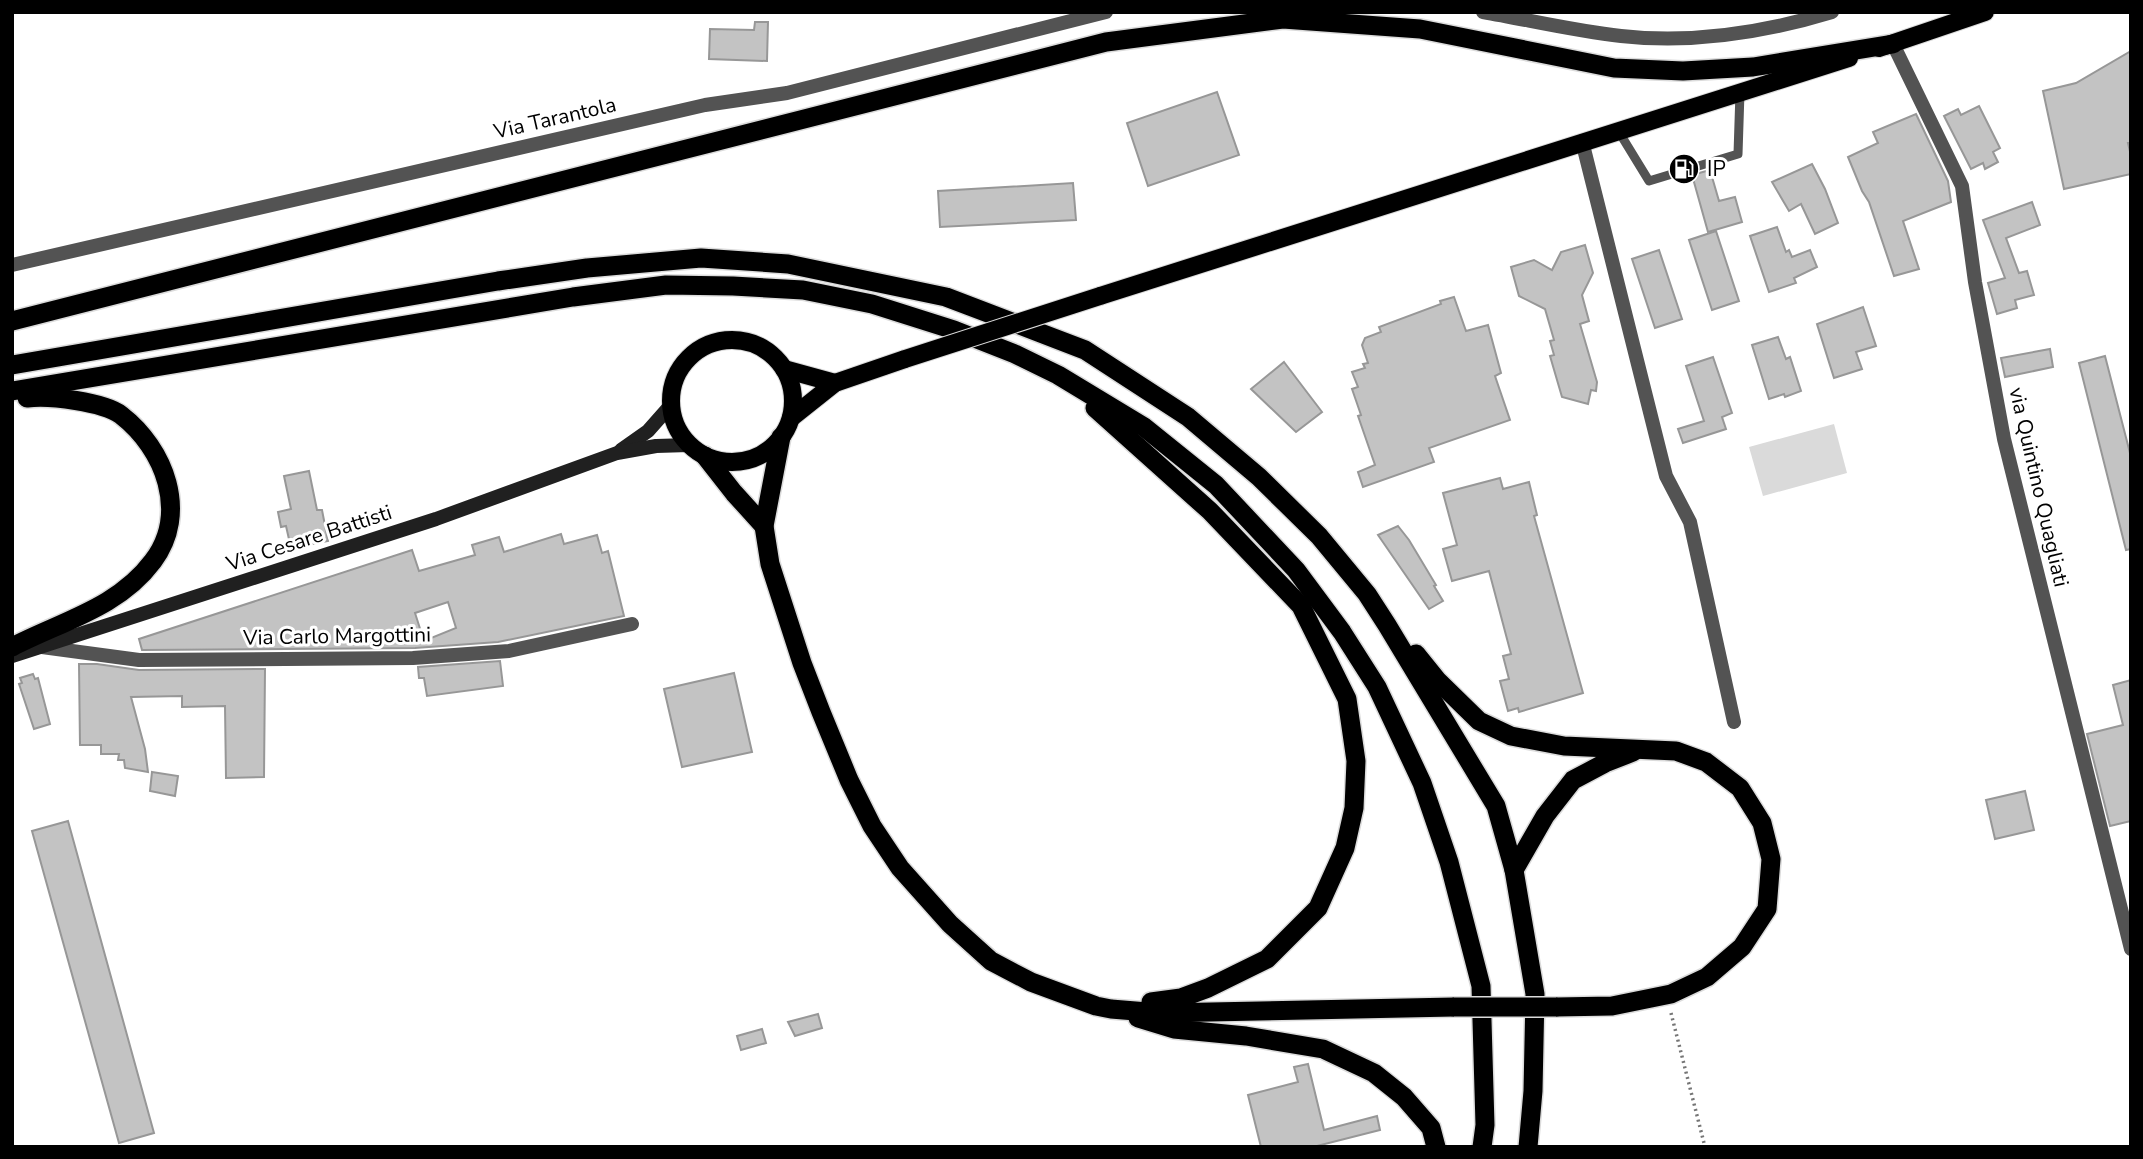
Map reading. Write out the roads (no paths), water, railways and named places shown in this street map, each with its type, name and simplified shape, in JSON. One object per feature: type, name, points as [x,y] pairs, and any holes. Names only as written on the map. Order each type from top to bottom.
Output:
[{"type":"highway","points":[[12,321],[1106,42],[1283,19],[1419,29],[1614,68],[1669,71],[1754,67],[1893,44]]},
{"type":"highway","points":[[12,365],[498,281],[587,268],[701,258],[788,264],[946,297],[1085,350],[1188,417],[1259,477],[1319,536],[1367,594],[1496,806],[1514,870],[1535,994],[1533,1091],[1528,1147]]},
{"type":"highway","points":[[12,391],[573,297],[666,285],[803,290],[872,304],[954,330],[1015,354],[1058,375],[1144,428],[1216,485],[1296,570],[1342,632],[1377,687],[1422,783],[1449,862],[1481,986],[1485,1125],[1482,1147]]},
{"type":"highway","points":[[1058,375],[1210,511],[1301,606],[1347,699],[1356,761],[1354,808],[1345,848],[1318,908],[1267,959],[1208,988],[1181,998],[1111,1009]]},
{"type":"highway","points":[[12,400],[34,397],[78,400],[119,413],[146,439],[162,465],[170,496],[169,529],[153,561],[124,592],[84,616],[12,647]]},
{"type":"highway","points":[[781,437],[764,526],[770,564],[802,663],[849,780],[872,826],[900,868],[950,924],[991,961],[1031,982],[1096,1006],[1174,1029],[1246,1036],[1323,1049],[1374,1073],[1404,1097],[1431,1128],[1436,1147]]},
{"type":"highway","points":[[697,451],[764,526]]},
{"type":"highway","points":[[1111,1009],[1160,1013],[1612,1006],[1671,994],[1707,977],[1742,947],[1767,909],[1771,859],[1762,823],[1740,788],[1706,762],[1676,751],[1564,746],[1511,736],[1479,721],[1437,680],[1411,647],[1387,625]]},
{"type":"highway","points":[[1514,870],[1545,816],[1573,780],[1605,762],[1644,748]]},
{"type":"main road","points":[[791,418],[835,383],[905,359],[1893,44],[1985,12]]},
{"type":"main road","points":[[734,340],[753,344],[771,354],[784,369],[793,393],[791,418],[781,437],[766,452],[747,460],[726,462],[697,451],[676,426],[671,405],[673,385],[682,366],[696,352],[714,343],[734,340]]},
{"type":"main road","points":[[784,369],[835,383]]},
{"type":"main road","name":"Via Cesare Battisti","points":[[617,453],[648,431],[671,405]]},
{"type":"main road","name":"Via Cesare Battisti","points":[[12,656],[436,519],[617,453],[656,446],[697,451]]},
{"type":"street","name":"Via Tarantola","points":[[12,265],[705,105],[787,93],[1106,12]]},
{"type":"street","points":[[1483,12],[1621,36],[1709,38],[1787,26],[1832,12]]},
{"type":"street","name":"via Quintino Quagliati","points":[[1893,44],[1962,186],[1975,282],[2004,439],[2131,948]]},
{"type":"street","points":[[1582,141],[1666,476],[1690,523],[1734,722]]},
{"type":"street","name":"Via Carlo Margottini","points":[[41,647],[139,660],[413,658],[509,651],[632,624]]},
{"type":"lane","points":[[1619,132],[1649,181],[1738,153],[1740,92]]},
{"type":"place","name":"IP","points":[[1684,169]]}]
